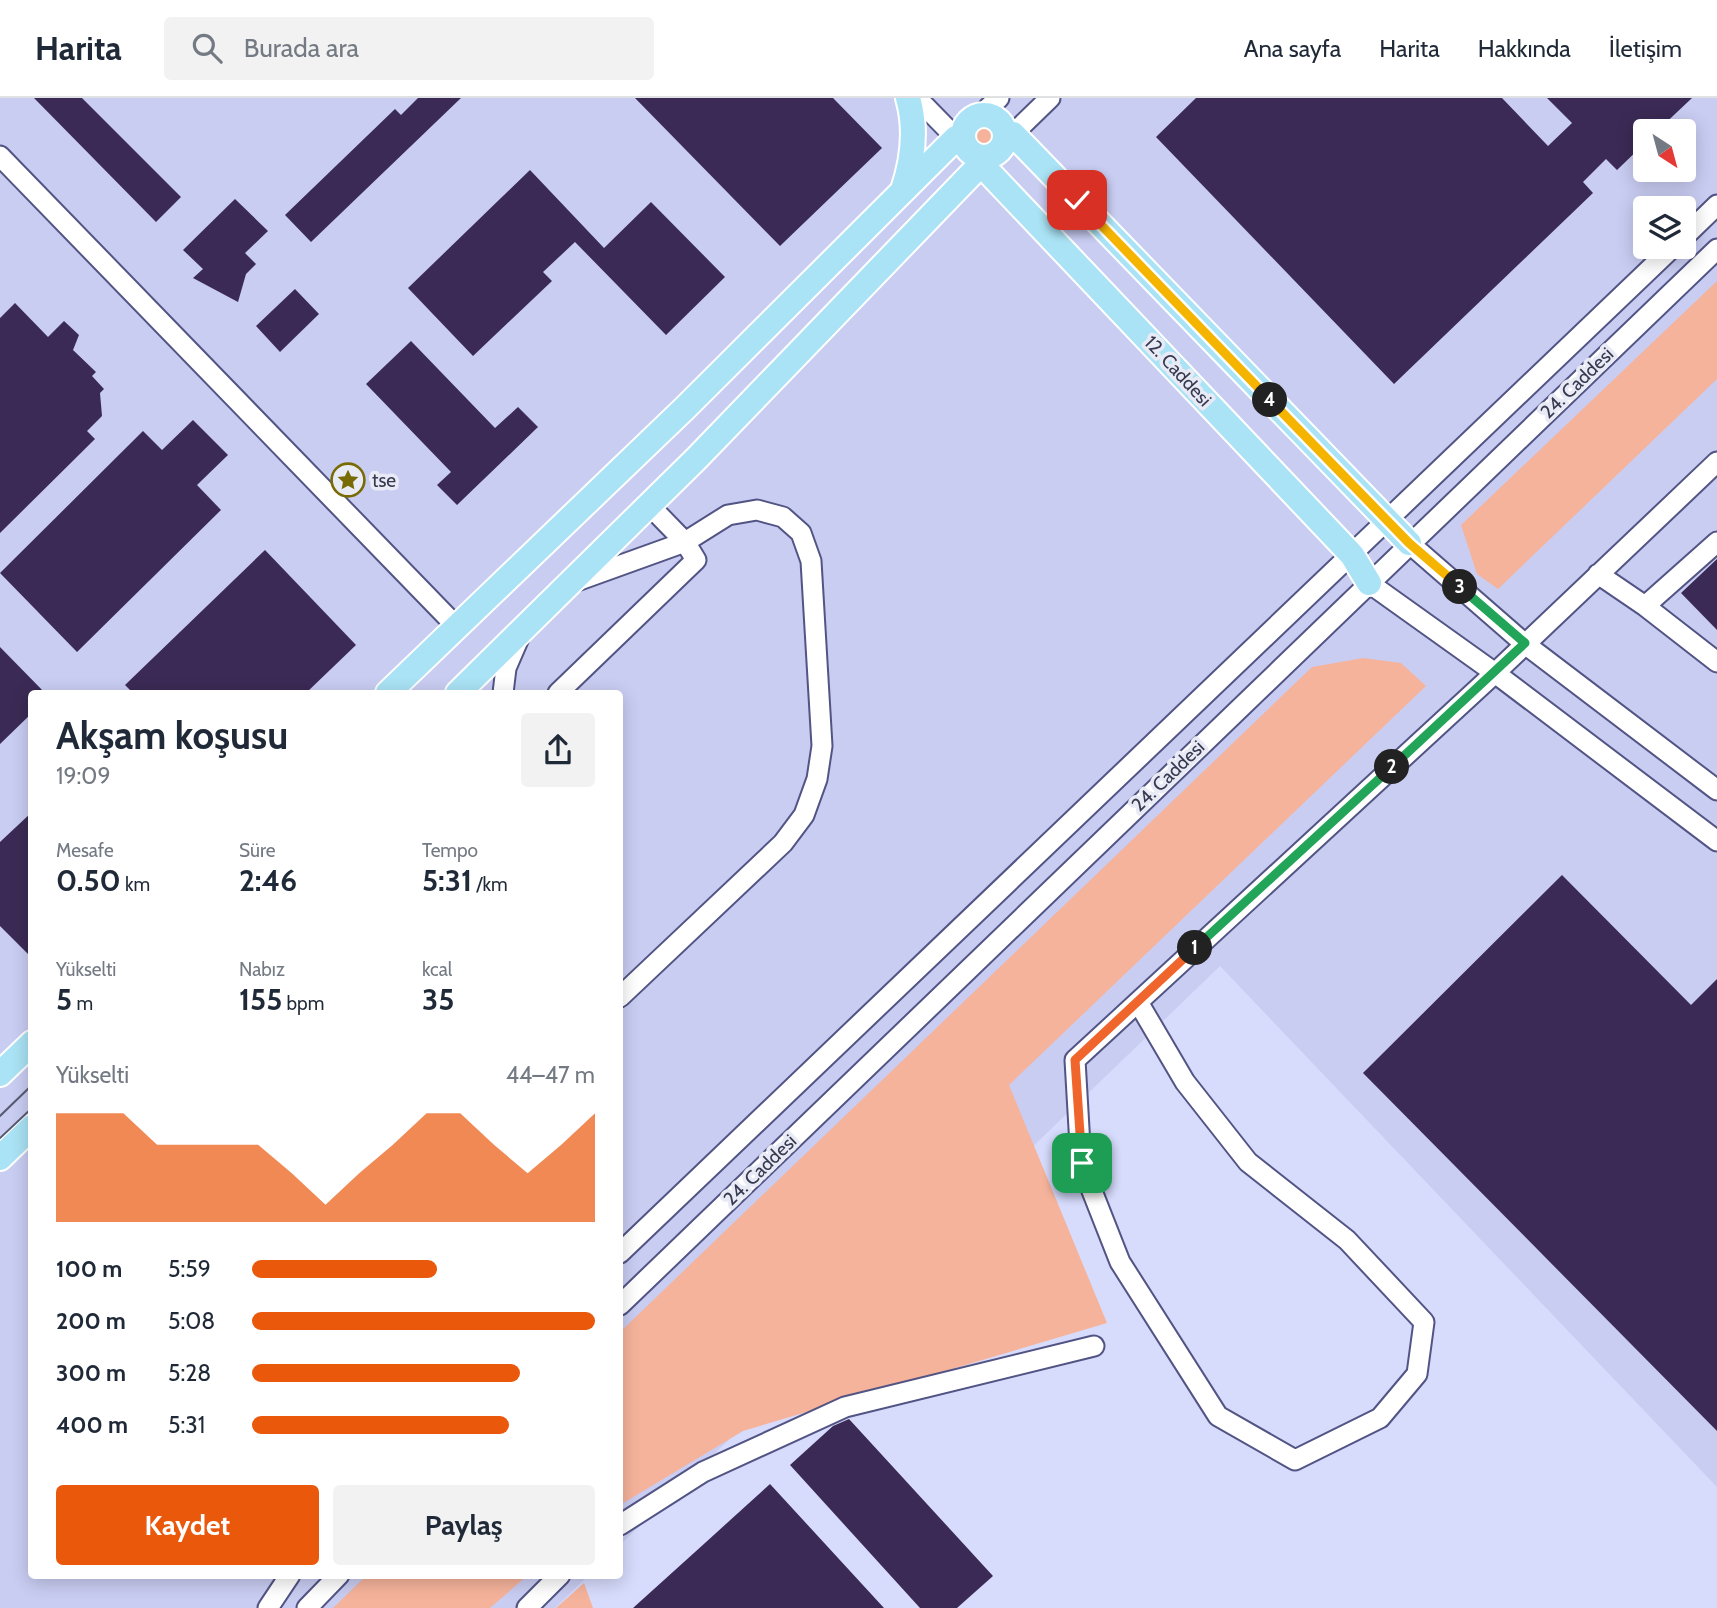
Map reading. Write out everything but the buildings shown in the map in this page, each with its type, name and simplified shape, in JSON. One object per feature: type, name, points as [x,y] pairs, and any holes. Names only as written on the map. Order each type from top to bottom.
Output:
[{"type":"main road","points":[[903,191],[912,158],[913,140],[908,98]]},
{"type":"main road","points":[[391,690],[685,408],[959,138],[972,118],[988,105],[1009,134],[1409,543]]},
{"type":"main road","points":[[461,690],[649,505],[982,161],[1002,149],[1009,134]]},
{"type":"main road","points":[[959,138],[969,151],[982,161]]},
{"type":"main road","name":"12. Caddesi","points":[[982,161],[1352,555],[1369,583]]},
{"type":"main road","points":[[0,1074],[28,1047]]},
{"type":"main road","points":[[0,1158],[28,1131]]},
{"type":"street","points":[[917,98],[959,138]]},
{"type":"street","points":[[1009,134],[1050,98]]},
{"type":"street","points":[[0,156],[456,626]]},
{"type":"street","points":[[1696,225],[1717,205]]},
{"type":"street","name":"24. Caddesi","points":[[623,1302],[1717,249]]},
{"type":"street","name":"24. Caddesi","points":[[623,1250],[1660,259]]},
{"type":"street","points":[[1138,1002],[1185,1082],[1248,1162],[1347,1240],[1424,1322],[1417,1374],[1380,1418],[1295,1460],[1218,1416],[1120,1262],[1082,1163],[1075,1060],[1330,822],[1495,673],[1717,462]]},
{"type":"street","points":[[561,690],[696,560],[685,542],[649,505]]},
{"type":"street","points":[[570,583],[685,542],[728,515],[757,510],[783,517],[801,533],[811,561],[821,757],[817,779],[804,815],[783,844],[623,994]]},
{"type":"street","points":[[1645,606],[1717,542]]},
{"type":"street","points":[[1409,543],[1525,643],[1717,790]]},
{"type":"street","points":[[1598,574],[1645,606],[1717,662]]},
{"type":"street","points":[[1369,583],[1495,673],[1717,841]]},
{"type":"street","points":[[503,690],[506,668],[523,629]]},
{"type":"street","points":[[623,1523],[703,1472],[845,1407],[1094,1346]]},
{"type":"street","points":[[268,1608],[287,1579]]},
{"type":"street","points":[[307,1608],[335,1579]]},
{"type":"street","points":[[527,1608],[556,1579]]},
{"type":"shaded area","points":[[0,98],[1717,98],[1717,1487],[1220,966],[623,1542],[623,690],[28,690],[28,1579],[585,1579],[555,1608],[0,1608]]},
{"type":"shaded area","points":[[984,123],[993,127],[997,136],[993,145],[984,149],[975,145],[971,136],[975,127]]},
{"type":"shaded area","points":[[1717,281],[1717,379],[1498,589],[1477,574],[1461,525]]},
{"type":"shaded area","points":[[1363,658],[1401,663],[1426,686],[1009,1085],[1107,1323],[743,1431],[623,1503],[623,1329],[1312,667]]},
{"type":"shaded area","points":[[363,1579],[523,1579],[490,1608],[333,1608]]},
{"type":"shaded area","points":[[584,1583],[593,1608],[556,1608]]},
{"type":"tram line","points":[[0,1116],[28,1089]]},
{"type":"tram line","points":[[0,1138],[28,1112]]},
{"type":"place","name":"tse","points":[[348,480]]},
{"type":"route","points":[[1077,200],[1409,543],[1525,643],[1075,1060],[1082,1163]]}]
